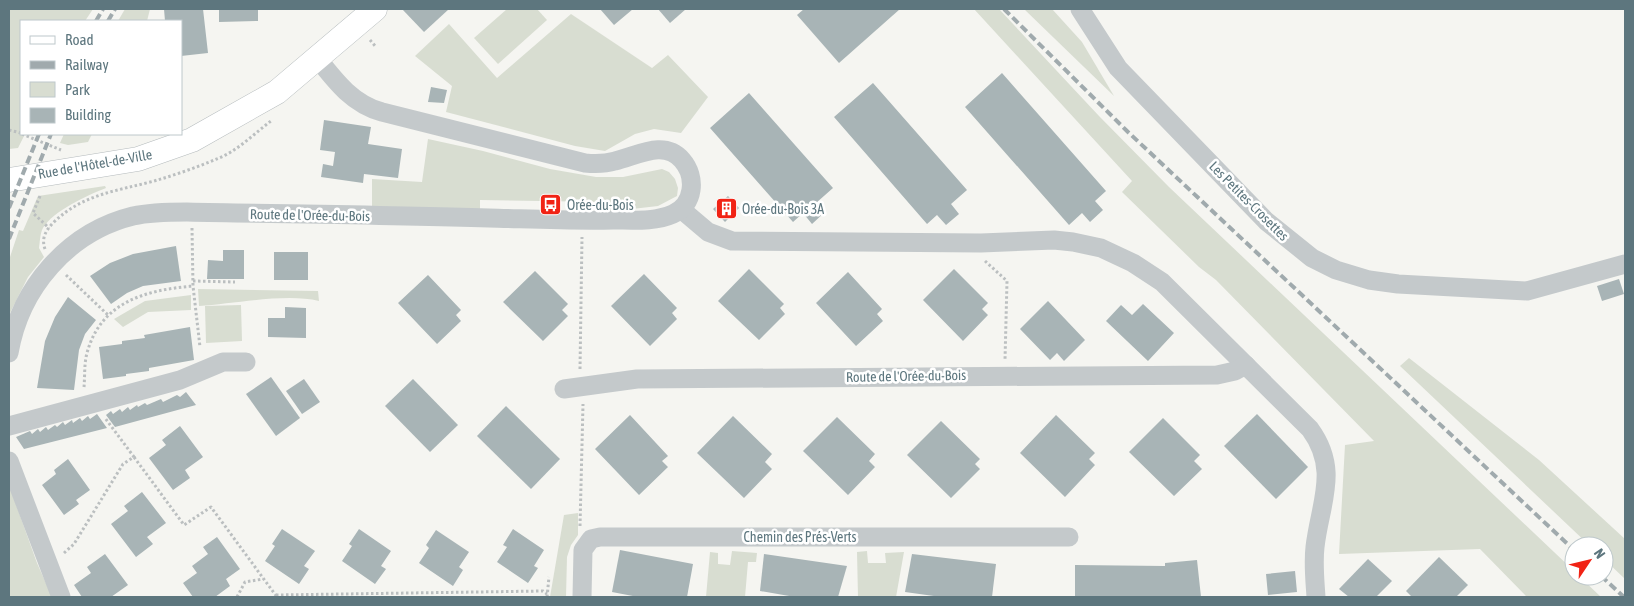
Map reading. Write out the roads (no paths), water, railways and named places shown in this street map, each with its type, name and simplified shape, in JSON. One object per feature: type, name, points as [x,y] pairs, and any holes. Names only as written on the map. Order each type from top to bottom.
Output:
[{"type":"main road","name":"Rue de l'Hôtel-de-Ville","points":[[9,180],[116,163],[170,150],[192,140],[277,92],[375,9]]},
{"type":"street","name":"Les Petites-Crosettes","points":[[1080,9],[1118,68],[1266,221],[1312,258],[1336,270],[1369,280],[1398,284],[1526,292],[1625,264]]},
{"type":"street","points":[[318,59],[338,85],[351,97],[365,106],[382,112],[585,163],[611,162],[655,150],[674,154],[685,162],[692,183],[691,196],[682,210],[708,232],[732,241],[981,243],[1046,240],[1088,244],[1116,254],[1148,272],[1184,303],[1310,429],[1322,448],[1327,468],[1327,485],[1315,546],[1316,597]]},
{"type":"street","name":"Route de l'Orée-du-Bois","points":[[9,353],[13,331],[26,302],[75,244],[98,229],[133,216],[158,213],[582,221],[644,220],[663,217],[682,210]]},
{"type":"street","points":[[9,426],[180,380],[222,362],[246,362]]},
{"type":"street","name":"Route de l'Orée-du-Bois","points":[[564,389],[582,377],[637,379],[1217,375],[1235,371],[1246,365]]},
{"type":"street","points":[[9,461],[48,568],[61,597]]},
{"type":"street","name":"Chemin des Prés-Verts","points":[[582,597],[583,550],[592,539],[600,537],[1069,537]]},
{"type":"railway","points":[[97,20],[103,9]]},
{"type":"railway","points":[[109,20],[115,9]]},
{"type":"railway","points":[[1004,9],[1128,132],[1564,541]]},
{"type":"railway","points":[[9,208],[39,135]]},
{"type":"railway","points":[[9,239],[51,135]]},
{"type":"railway","points":[[1612,586],[1624,597]]},
{"type":"place","name":"Orée-du-Bois","points":[[551,205]]},
{"type":"place","name":"Orée-du-Bois 3A","points":[[726,209]]}]
